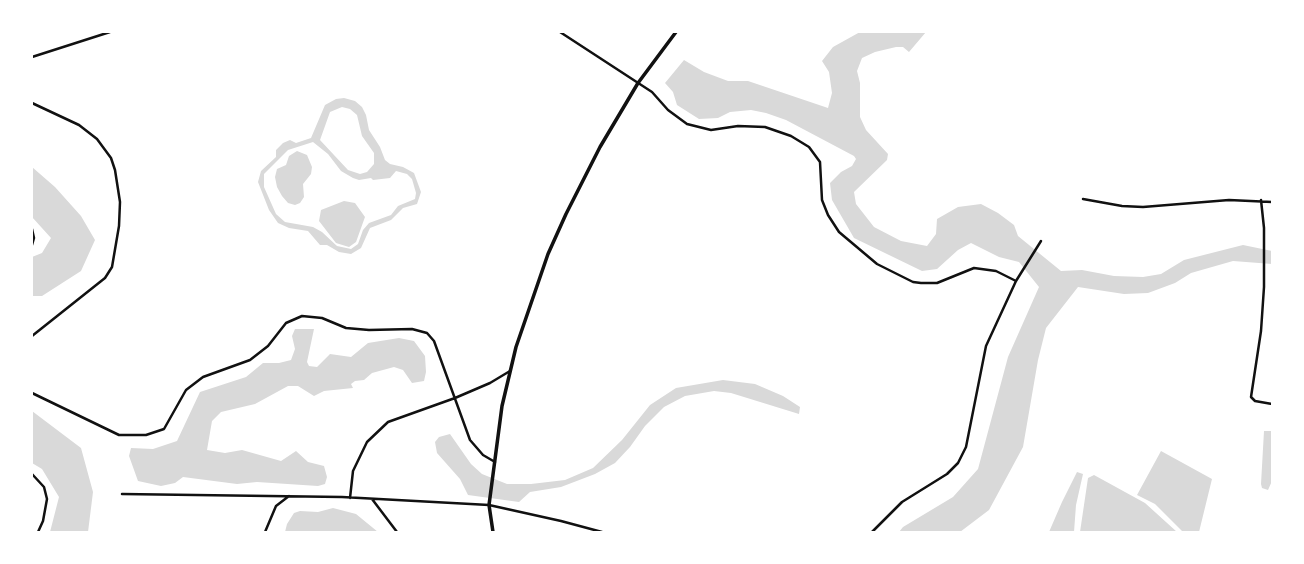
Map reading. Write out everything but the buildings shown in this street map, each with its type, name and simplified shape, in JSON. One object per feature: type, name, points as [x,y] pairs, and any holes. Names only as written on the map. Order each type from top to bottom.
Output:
[{"type":"street","points":[[32,57],[110,32]]},
{"type":"street","points":[[560,32],[638,82],[687,124],[711,130],[738,126],[765,127],[791,136],[809,147],[820,162],[822,200],[828,215],[839,232],[877,264],[920,283],[936,283],[965,270],[982,268],[1016,281]]},
{"type":"street","points":[[493,533],[489,505],[502,406],[548,254],[600,147],[638,82],[675,33],[668,32]]},
{"type":"street","points":[[32,103],[79,125],[97,139],[111,158],[120,202],[112,267],[105,278],[32,336]]},
{"type":"street","points":[[1083,199],[1143,207],[1229,200],[1272,202]]},
{"type":"street","points":[[1261,200],[1264,244],[1261,331],[1251,397],[1255,401],[1272,404]]},
{"type":"street","points":[[32,229],[32,245]]},
{"type":"street","points":[[872,533],[902,502],[947,474],[958,463],[966,447],[986,346],[1016,281],[1041,241]]},
{"type":"street","points":[[32,393],[119,435],[146,435],[164,429],[186,390],[203,377],[250,360],[268,346],[286,323],[302,316],[322,318],[346,328],[412,329],[427,333],[434,341],[471,440],[483,455],[495,462]]},
{"type":"street","points":[[350,498],[353,471],[367,442],[388,422],[455,398],[490,383],[511,370]]},
{"type":"street","points":[[32,474],[44,487],[47,499],[38,533]]},
{"type":"street","points":[[122,494],[289,496],[489,505],[602,533]]},
{"type":"street","points":[[265,533],[276,506],[289,496]]},
{"type":"street","points":[[372,499],[397,533]]},
{"type":"shaded area","points":[[860,32],[926,32],[909,52],[903,47],[896,47],[875,52],[862,58],[857,71],[860,83],[860,117],[866,130],[888,154],[887,160],[854,192],[856,204],[874,227],[901,241],[927,246],[936,234],[937,219],[958,207],[981,204],[1014,225],[1018,236],[1061,271],[1082,270],[1114,276],[1143,277],[1161,274],[1184,260],[1243,245],[1272,251],[1272,264],[1233,261],[1191,273],[1175,283],[1148,293],[1124,294],[1078,287],[1046,328],[1023,447],[989,510],[960,532],[899,532],[953,497],[978,469],[1008,357],[1039,287],[1019,262],[999,257],[971,243],[958,250],[937,269],[922,271],[854,238],[832,200],[830,183],[852,166],[856,159],[854,156],[786,120],[766,113],[751,110],[730,112],[718,118],[699,119],[677,105],[673,92],[665,83],[684,60],[704,72],[728,81],[748,81],[828,108],[832,93],[829,72],[822,61],[833,47]]},
{"type":"shaded area","points":[[336,99],[355,101],[362,107],[369,130],[385,160],[414,173],[421,192],[417,204],[403,208],[391,220],[370,228],[361,248],[351,254],[320,245],[308,231],[278,223],[269,210],[258,182],[261,171],[276,157],[276,150],[290,140],[296,143],[311,138],[325,105]],"holes":[[[342,107],[357,115],[362,136],[374,153],[374,164],[367,172],[360,174],[348,170],[320,140],[330,112]],[[313,142],[328,154],[341,171],[353,178],[390,178],[396,171],[407,174],[412,179],[415,199],[398,206],[391,215],[369,223],[358,244],[351,249],[337,246],[313,227],[285,222],[276,214],[264,187],[264,174],[288,150]]]},
{"type":"shaded area","points":[[297,151],[307,155],[312,167],[311,174],[303,184],[304,197],[295,205],[288,203],[282,196],[275,177],[277,169],[286,165],[289,156]]},
{"type":"shaded area","points":[[32,167],[55,187],[81,216],[95,240],[81,271],[42,296],[32,296],[32,257],[42,253],[51,238],[32,217]]},
{"type":"shaded area","points":[[344,201],[355,203],[365,217],[356,242],[349,247],[336,243],[319,221],[321,210]]},
{"type":"shaded area","points":[[295,329],[314,329],[307,362],[309,366],[317,367],[330,354],[351,357],[368,343],[399,338],[414,341],[425,356],[424,381],[412,383],[403,370],[394,367],[355,381],[351,384],[353,388],[324,391],[314,396],[298,386],[288,386],[255,404],[221,412],[212,421],[207,450],[225,453],[242,450],[281,461],[296,451],[308,462],[324,466],[327,477],[325,484],[237,484],[183,477],[175,483],[161,486],[138,481],[129,456],[131,448],[153,449],[177,441],[200,392],[246,377],[263,363],[291,360],[295,349],[292,336]]},
{"type":"shaded area","points":[[723,380],[755,384],[783,396],[800,407],[799,414],[731,393],[714,391],[685,396],[664,407],[615,463],[561,487],[530,492],[519,502],[468,495],[460,479],[437,453],[435,442],[439,437],[450,434],[471,464],[482,474],[507,484],[565,480],[593,468],[622,440],[650,405],[676,388]]},
{"type":"shaded area","points":[[32,411],[81,448],[93,492],[88,532],[50,532],[59,497],[42,469],[32,463]]},
{"type":"shaded area","points":[[1264,431],[1272,431],[1272,481],[1268,490],[1262,488],[1261,484]]},
{"type":"shaded area","points":[[1161,451],[1212,479],[1199,532],[1183,532],[1155,504],[1137,495]]},
{"type":"shaded area","points":[[1077,472],[1083,474],[1076,505],[1074,532],[1049,532],[1062,502]]},
{"type":"shaded area","points":[[1094,475],[1145,503],[1177,532],[1080,532],[1088,478]]},
{"type":"shaded area","points":[[333,508],[356,514],[378,532],[285,532],[294,513]]}]
